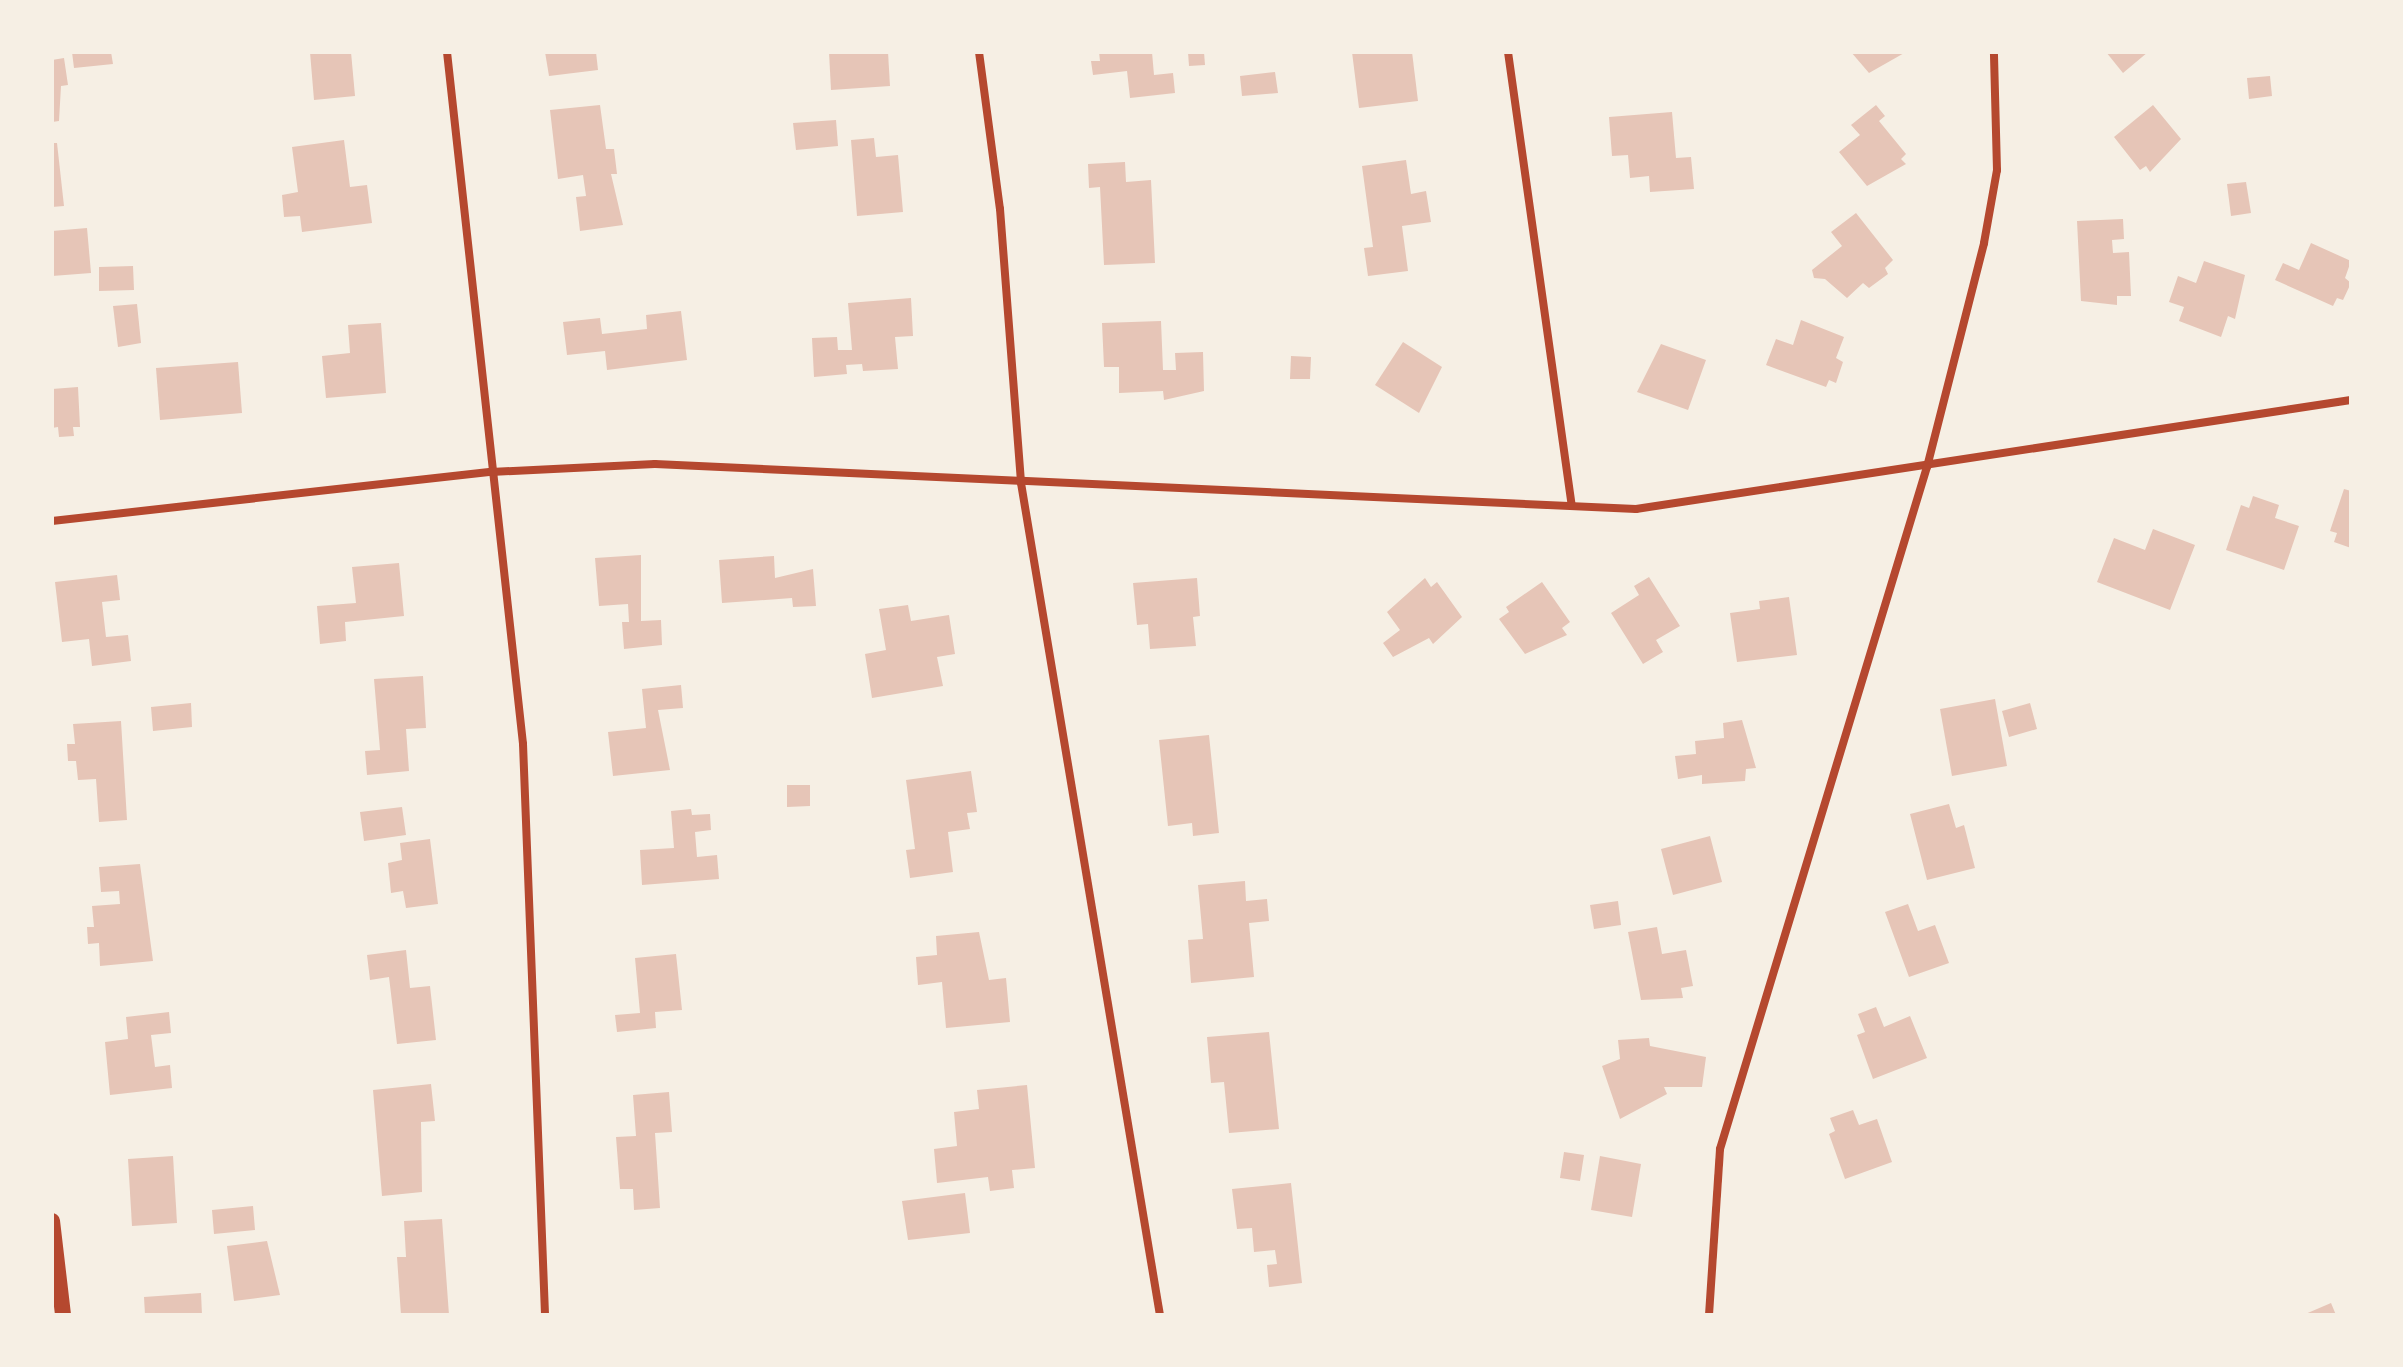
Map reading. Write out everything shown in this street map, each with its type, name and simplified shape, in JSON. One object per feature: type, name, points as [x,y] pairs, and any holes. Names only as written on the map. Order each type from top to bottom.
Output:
[{"type":"main road","points":[[52,1221],[63,1315]]},
{"type":"street","points":[[447,52],[523,744],[545,1315]]},
{"type":"street","points":[[979,52],[1000,209],[1021,483],[1160,1315]]},
{"type":"street","points":[[1508,52],[1572,506]]},
{"type":"street","points":[[1709,1315],[1720,1149],[1927,467],[1984,243],[1997,170],[1994,52]]},
{"type":"street","points":[[52,521],[491,472],[607,464],[749,464],[1021,483],[1636,509],[2351,400]]},
{"type":"building","points":[[72,52],[111,52],[113,64],[74,68]]},
{"type":"building","points":[[310,52],[351,52],[355,96],[314,100]]},
{"type":"building","points":[[545,52],[596,52],[598,70],[549,76]]},
{"type":"building","points":[[829,52],[888,52],[890,86],[831,90]]},
{"type":"building","points":[[1099,52],[1152,52],[1154,75],[1173,73],[1175,93],[1130,98],[1127,71],[1093,75],[1091,61],[1100,61]]},
{"type":"building","points":[[1188,52],[1204,52],[1205,65],[1189,66]]},
{"type":"building","points":[[1352,52],[1412,52],[1418,101],[1359,108]]},
{"type":"building","points":[[1851,52],[1906,52],[1869,73]]},
{"type":"building","points":[[2106,52],[2148,52],[2123,73]]},
{"type":"building","points":[[64,58],[68,85],[61,86],[59,121],[52,122],[52,60]]},
{"type":"building","points":[[1275,72],[1278,93],[1242,96],[1240,76]]},
{"type":"building","points":[[2270,76],[2272,96],[2249,99],[2247,78]]},
{"type":"building","points":[[600,105],[606,149],[614,149],[617,174],[611,174],[623,225],[580,231],[576,197],[586,196],[583,175],[558,179],[550,110]]},
{"type":"building","points":[[1876,105],[1885,116],[1879,121],[1906,154],[1901,159],[1906,164],[1867,186],[1839,152],[1860,135],[1851,125]]},
{"type":"building","points":[[2153,105],[2181,139],[2150,172],[2146,166],[2140,170],[2114,137]]},
{"type":"building","points":[[1672,112],[1676,158],[1691,157],[1694,189],[1650,192],[1649,176],[1630,178],[1628,155],[1612,156],[1609,117]]},
{"type":"building","points":[[836,120],[838,146],[796,150],[793,123]]},
{"type":"building","points":[[874,138],[876,157],[898,155],[903,212],[857,216],[851,140]]},
{"type":"building","points":[[344,140],[350,187],[367,185],[372,223],[302,232],[300,216],[284,217],[282,195],[298,192],[292,147]]},
{"type":"building","points":[[52,143],[57,143],[64,206],[52,207]]},
{"type":"building","points":[[1406,160],[1411,194],[1426,191],[1431,222],[1402,226],[1408,271],[1368,276],[1364,248],[1373,247],[1362,166]]},
{"type":"building","points":[[1125,162],[1126,182],[1151,180],[1155,263],[1104,265],[1100,187],[1089,188],[1088,164]]},
{"type":"building","points":[[2246,182],[2251,213],[2231,216],[2227,184]]},
{"type":"building","points":[[1856,213],[1893,260],[1885,268],[1888,274],[1869,288],[1863,283],[1847,298],[1825,279],[1814,278],[1812,270],[1842,246],[1831,232]]},
{"type":"building","points":[[2123,219],[2124,239],[2112,240],[2113,253],[2129,252],[2131,296],[2117,296],[2117,305],[2081,301],[2077,221]]},
{"type":"building","points":[[87,228],[91,273],[52,276],[52,231]]},
{"type":"building","points":[[2311,243],[2351,261],[2345,278],[2351,283],[2343,300],[2337,298],[2333,306],[2275,280],[2283,263],[2299,270]]},
{"type":"building","points":[[2204,261],[2245,275],[2235,319],[2228,316],[2221,337],[2179,321],[2184,307],[2169,302],[2178,276],[2196,283]]},
{"type":"building","points":[[133,266],[134,290],[99,291],[99,267]]},
{"type":"building","points":[[911,298],[913,336],[895,337],[898,369],[863,371],[862,364],[846,365],[847,374],[814,377],[812,338],[837,337],[838,350],[852,350],[848,303]]},
{"type":"building","points":[[137,304],[141,343],[118,347],[113,306]]},
{"type":"building","points":[[681,311],[687,360],[607,370],[605,351],[567,355],[563,322],[600,318],[602,334],[647,329],[646,315]]},
{"type":"building","points":[[1801,320],[1844,337],[1836,358],[1843,362],[1836,383],[1829,380],[1826,387],[1766,365],[1776,339],[1793,345]]},
{"type":"building","points":[[1161,321],[1163,370],[1176,370],[1175,353],[1203,352],[1204,391],[1164,400],[1163,391],[1119,393],[1119,367],[1104,367],[1102,323]]},
{"type":"building","points":[[381,323],[386,393],[326,398],[322,356],[350,353],[348,325]]},
{"type":"building","points":[[1403,342],[1442,367],[1419,413],[1375,385]]},
{"type":"building","points":[[1661,344],[1706,360],[1688,410],[1637,392]]},
{"type":"building","points":[[1291,356],[1311,357],[1310,379],[1290,379]]},
{"type":"building","points":[[238,362],[242,413],[160,420],[156,368]]},
{"type":"building","points":[[78,387],[80,427],[73,427],[74,436],[59,437],[58,427],[52,428],[52,389]]},
{"type":"building","points":[[2344,489],[2351,491],[2351,548],[2334,542],[2337,533],[2330,531]]},
{"type":"building","points":[[2253,496],[2279,505],[2275,518],[2299,526],[2284,570],[2226,550],[2241,505],[2249,508]]},
{"type":"building","points":[[2153,529],[2195,545],[2170,610],[2097,582],[2114,538],[2145,550]]},
{"type":"building","points":[[641,555],[641,621],[661,620],[662,645],[624,649],[622,622],[629,622],[628,604],[599,606],[595,558]]},
{"type":"building","points":[[774,556],[775,578],[813,569],[816,606],[793,607],[792,598],[722,603],[719,560]]},
{"type":"building","points":[[399,563],[404,616],[345,622],[346,641],[320,644],[317,606],[356,603],[352,567]]},
{"type":"building","points":[[117,575],[120,600],[102,602],[106,637],[128,635],[131,661],[92,666],[89,639],[62,642],[55,582]]},
{"type":"building","points":[[1649,577],[1680,626],[1656,640],[1663,652],[1643,664],[1611,613],[1639,595],[1634,586]]},
{"type":"building","points":[[1197,578],[1200,616],[1193,617],[1196,646],[1150,649],[1148,624],[1137,625],[1133,583]]},
{"type":"building","points":[[1425,578],[1431,587],[1437,582],[1462,617],[1433,644],[1429,638],[1393,657],[1383,643],[1400,630],[1387,612]]},
{"type":"building","points":[[1542,582],[1570,622],[1562,628],[1567,635],[1525,654],[1499,619],[1509,612],[1506,607]]},
{"type":"building","points":[[1789,597],[1797,655],[1737,662],[1730,613],[1760,609],[1759,601]]},
{"type":"building","points":[[908,605],[911,621],[949,615],[955,654],[937,657],[943,686],[872,698],[865,654],[886,650],[879,609]]},
{"type":"building","points":[[423,676],[426,728],[406,729],[409,771],[367,775],[365,751],[380,750],[374,679]]},
{"type":"building","points":[[681,685],[683,708],[658,710],[670,770],[613,776],[608,732],[646,728],[642,689]]},
{"type":"building","points":[[1995,699],[2007,766],[1952,776],[1940,709]]},
{"type":"building","points":[[191,703],[192,727],[153,731],[151,707]]},
{"type":"building","points":[[2030,703],[2037,729],[2009,737],[2002,711]]},
{"type":"building","points":[[1742,720],[1756,768],[1746,769],[1745,781],[1702,784],[1702,775],[1678,779],[1675,756],[1696,754],[1695,741],[1724,738],[1723,723]]},
{"type":"building","points":[[121,721],[127,820],[99,822],[96,779],[78,780],[76,761],[68,761],[67,744],[75,744],[73,724]]},
{"type":"building","points":[[1209,735],[1219,833],[1193,836],[1192,823],[1168,826],[1159,740]]},
{"type":"building","points":[[971,771],[977,812],[967,813],[970,829],[948,832],[953,872],[910,878],[906,850],[915,849],[906,780]]},
{"type":"building","points":[[787,785],[810,785],[810,806],[787,807]]},
{"type":"building","points":[[1949,804],[1956,828],[1964,825],[1975,868],[1927,880],[1910,814]]},
{"type":"building","points":[[402,807],[406,835],[364,841],[360,812]]},
{"type":"building","points":[[691,809],[692,815],[710,814],[711,830],[695,832],[697,857],[717,855],[719,879],[642,885],[640,850],[674,848],[671,811]]},
{"type":"building","points":[[1710,836],[1722,882],[1673,895],[1661,849]]},
{"type":"building","points":[[430,839],[438,904],[406,908],[403,891],[391,893],[388,863],[402,860],[400,843]]},
{"type":"building","points":[[140,864],[153,961],[100,966],[99,943],[88,944],[87,927],[94,927],[92,906],[120,904],[119,891],[101,892],[99,867]]},
{"type":"building","points":[[1245,881],[1246,901],[1267,899],[1269,921],[1249,923],[1254,977],[1191,983],[1188,940],[1203,939],[1198,885]]},
{"type":"building","points":[[1618,901],[1621,925],[1594,929],[1590,905]]},
{"type":"building","points":[[1908,904],[1918,931],[1935,925],[1949,963],[1909,977],[1885,912]]},
{"type":"building","points":[[1657,927],[1662,954],[1686,950],[1693,986],[1681,988],[1683,998],[1641,1000],[1628,932]]},
{"type":"building","points":[[979,932],[989,980],[1006,978],[1010,1022],[946,1028],[942,982],[918,985],[916,957],[937,955],[936,936]]},
{"type":"building","points":[[406,950],[410,988],[430,986],[436,1040],[397,1044],[389,977],[370,980],[367,955]]},
{"type":"building","points":[[676,954],[682,1010],[655,1012],[656,1028],[617,1032],[615,1015],[640,1013],[635,958]]},
{"type":"building","points":[[1876,1007],[1884,1027],[1910,1016],[1927,1058],[1873,1079],[1857,1035],[1865,1032],[1858,1014]]},
{"type":"building","points":[[169,1012],[171,1033],[151,1035],[155,1067],[170,1065],[172,1088],[110,1095],[105,1042],[128,1039],[126,1017]]},
{"type":"building","points":[[1269,1032],[1279,1129],[1229,1133],[1224,1082],[1211,1083],[1207,1037]]},
{"type":"building","points":[[1649,1038],[1650,1046],[1706,1057],[1702,1087],[1664,1087],[1667,1094],[1620,1119],[1602,1066],[1620,1059],[1618,1040]]},
{"type":"building","points":[[431,1084],[435,1121],[421,1122],[422,1192],[382,1196],[373,1090]]},
{"type":"building","points":[[1027,1085],[1035,1168],[1012,1170],[1014,1188],[990,1191],[988,1177],[937,1183],[934,1149],[957,1146],[954,1112],[979,1109],[977,1090]]},
{"type":"building","points":[[669,1092],[672,1132],[655,1133],[660,1208],[634,1210],[633,1189],[620,1189],[616,1137],[636,1136],[633,1095]]},
{"type":"building","points":[[1853,1110],[1859,1125],[1877,1119],[1892,1162],[1845,1179],[1829,1134],[1835,1131],[1830,1118]]},
{"type":"building","points":[[1564,1152],[1584,1155],[1580,1181],[1560,1178]]},
{"type":"building","points":[[173,1156],[177,1223],[132,1226],[128,1159]]},
{"type":"building","points":[[1600,1156],[1641,1164],[1632,1217],[1591,1210]]},
{"type":"building","points":[[1291,1183],[1302,1283],[1269,1287],[1267,1265],[1277,1264],[1275,1250],[1254,1252],[1252,1228],[1237,1229],[1232,1189]]},
{"type":"building","points":[[965,1193],[970,1233],[908,1240],[902,1201]]},
{"type":"building","points":[[253,1206],[255,1230],[214,1234],[212,1210]]},
{"type":"building","points":[[442,1219],[449,1315],[401,1315],[397,1257],[406,1257],[404,1221]]},
{"type":"building","points":[[267,1241],[280,1295],[234,1301],[227,1246]]},
{"type":"building","points":[[201,1293],[202,1315],[145,1315],[144,1297]]},
{"type":"building","points":[[2331,1303],[2336,1315],[2303,1315]]}]
